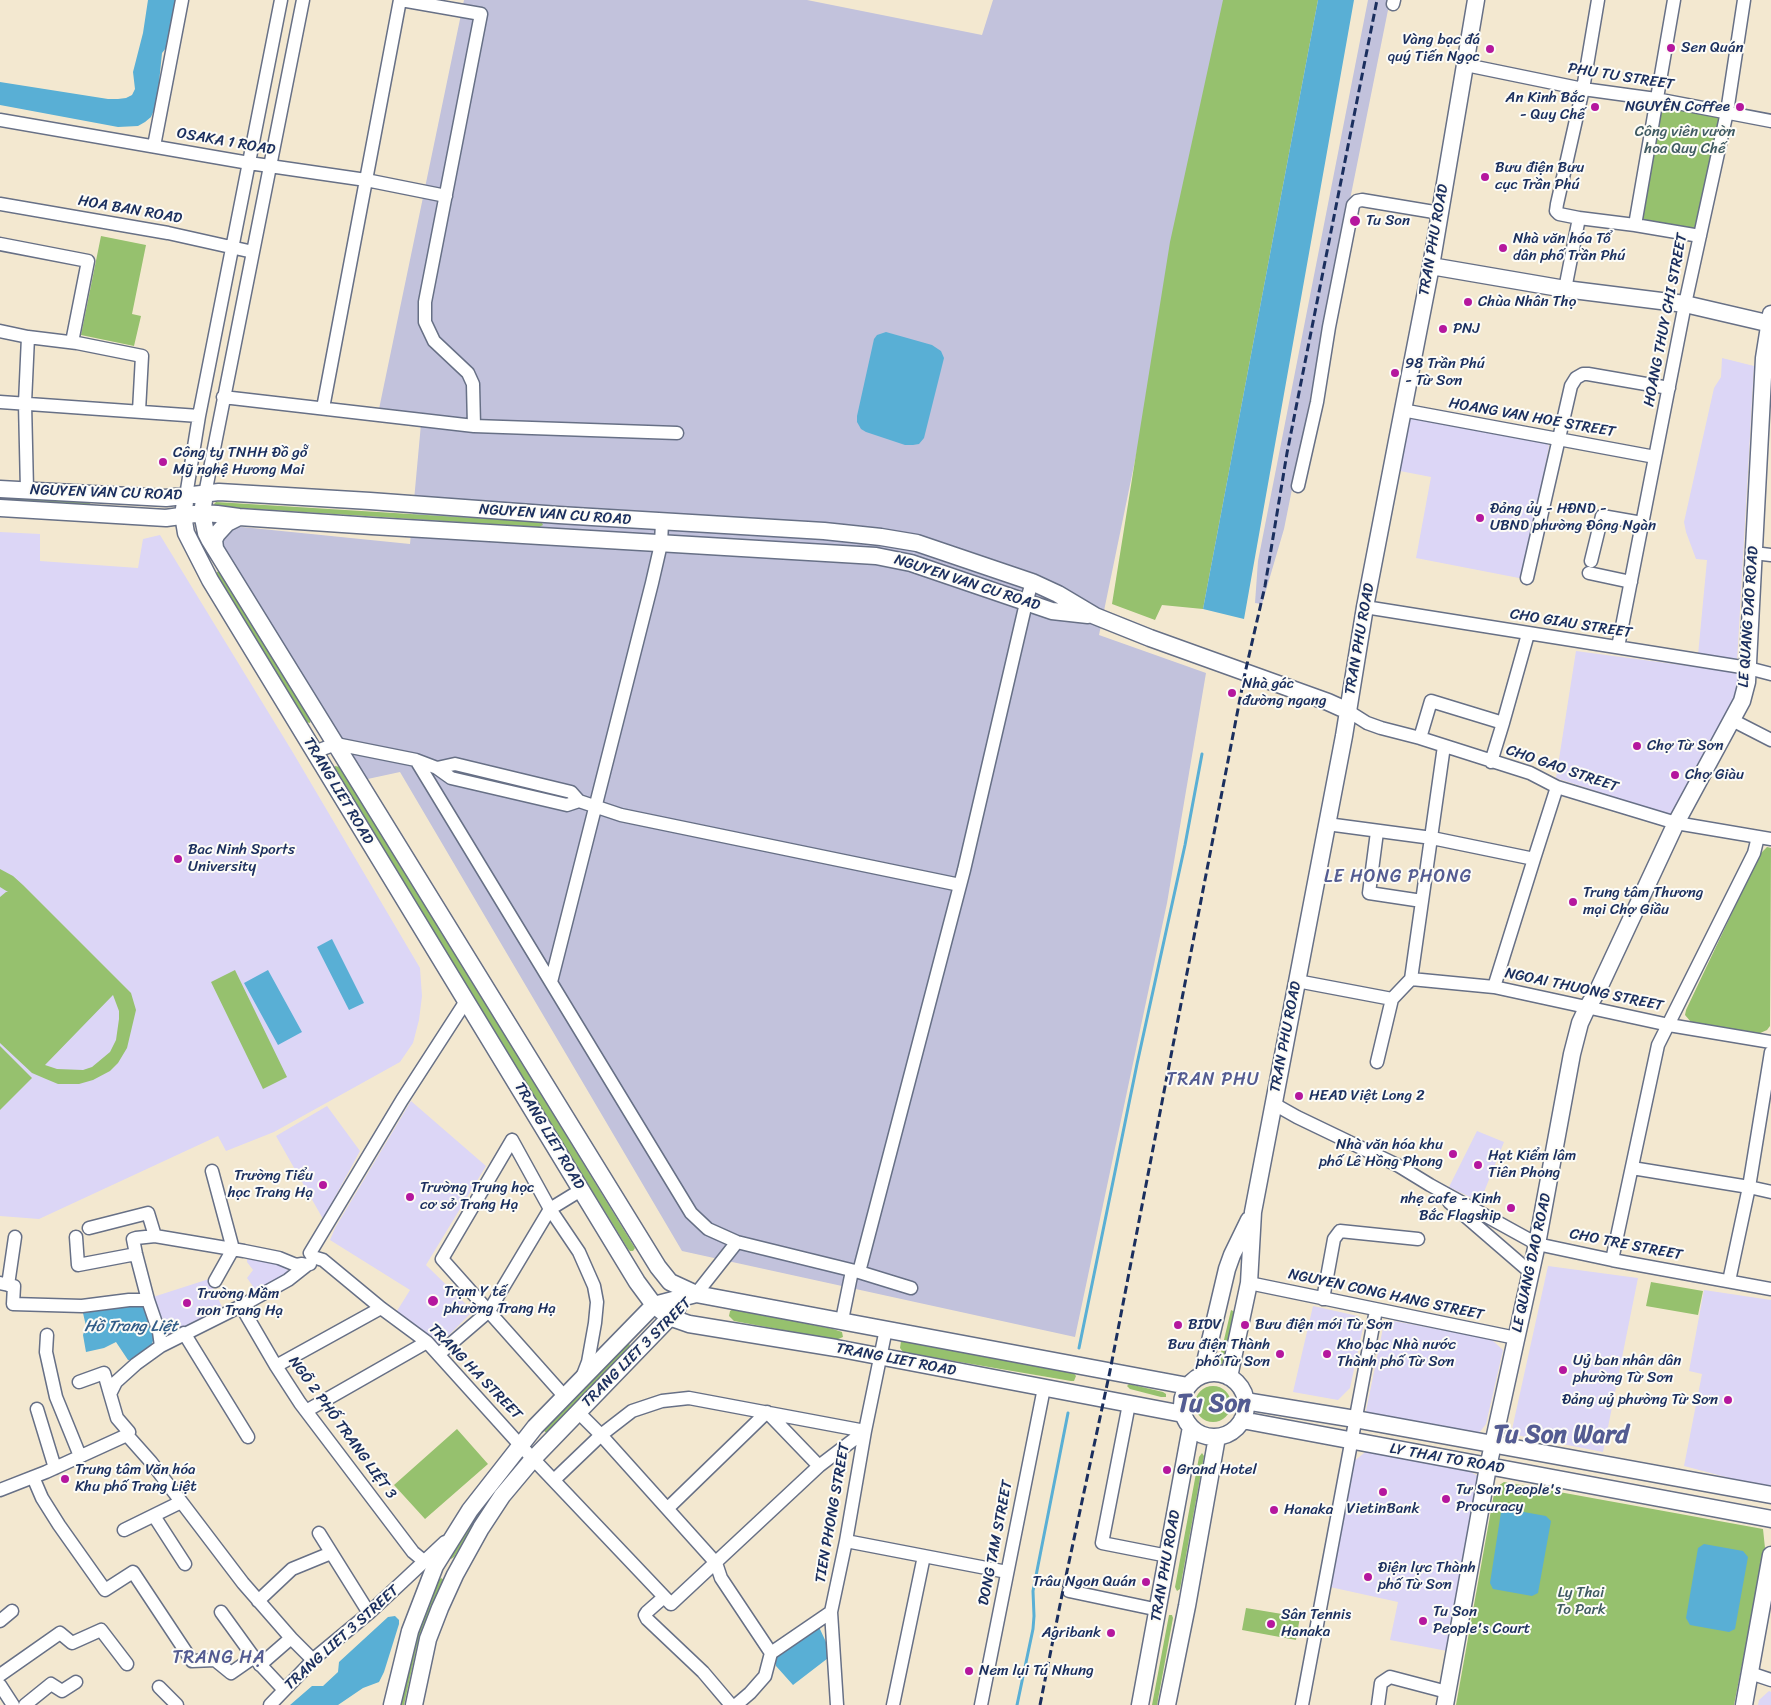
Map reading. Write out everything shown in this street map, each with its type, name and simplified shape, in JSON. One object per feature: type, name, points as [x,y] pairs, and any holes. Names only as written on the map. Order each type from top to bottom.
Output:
[{"type":"main road","name":"TRAN PHU ROAD","points":[[1229,1377],[1249,1283],[1253,1212],[1348,711],[1402,410],[1431,266],[1476,0]]},
{"type":"main road","points":[[1431,266],[1565,289],[1685,304],[1770,320]]},
{"type":"main road","name":"LE QUANG DAO ROAD","points":[[1488,1467],[1537,1244],[1572,1054],[1580,1023],[1598,990],[1676,823],[1742,701],[1747,682],[1764,358],[1770,320]]},
{"type":"main road","name":"NGUYEN VAN CU ROAD","points":[[0,489],[166,498],[219,492],[881,536],[916,543],[1032,582],[1058,594],[1095,616],[1348,711]]},
{"type":"main road","name":"TRANG LIET ROAD","points":[[205,494],[202,514],[206,532],[658,1267],[670,1282],[696,1294],[1188,1386]]},
{"type":"main road","name":"TRANG LIET ROAD","points":[[186,496],[183,515],[188,538],[206,572],[637,1282],[654,1305],[669,1317],[689,1324],[836,1348],[1129,1404],[1187,1421]]},
{"type":"main road","name":"NGUYEN VAN CU ROAD","points":[[0,508],[166,518],[202,514],[661,544],[885,556],[912,563],[1052,611],[1095,616]]},
{"type":"main road","points":[[557,537],[558,515]]},
{"type":"main road","points":[[216,548],[214,544],[217,534],[230,520],[239,517]]},
{"type":"main road","name":"TRAN PHU ROAD","points":[[1202,1375],[1225,1278],[1232,1256],[1253,1212]]},
{"type":"main road","points":[[1232,1256],[1250,1260]]},
{"type":"main road","points":[[1225,1278],[1249,1283]]},
{"type":"main road","name":"TRANG LIET 3 STREET","points":[[392,1705],[410,1631],[422,1599],[430,1564],[458,1530],[470,1510],[520,1445],[654,1305],[696,1294]]},
{"type":"main road","name":"TRANG LIET 3 STREET","points":[[414,1705],[428,1639],[455,1575],[481,1528],[502,1496],[533,1459],[669,1317],[696,1294]]},
{"type":"main road","points":[[1217,1373],[1229,1377],[1239,1386],[1245,1401],[1245,1413],[1242,1420],[1231,1432],[1217,1437],[1204,1436],[1187,1421],[1182,1399],[1188,1386],[1202,1375],[1217,1373]]},
{"type":"main road","name":"LY THAI TO ROAD","points":[[1245,1401],[1355,1419],[1771,1495]]},
{"type":"main road","name":"LY THAI TO ROAD","points":[[1242,1420],[1771,1519]]},
{"type":"main road","name":"TRAN PHU ROAD","points":[[1140,1705],[1168,1556],[1187,1421]]},
{"type":"main road","name":"TRAN PHU ROAD","points":[[1167,1705],[1187,1606],[1217,1437]]},
{"type":"main road","points":[[1446,1698],[1488,1467]]},
{"type":"main road","points":[[1626,1491],[1630,1470]]},
{"type":"main road","points":[[1744,1705],[1771,1555]]},
{"type":"main road","points":[[430,1564],[455,1575]]},
{"type":"main road","points":[[1159,1606],[1187,1606]]},
{"type":"street","points":[[154,146],[182,0]]},
{"type":"street","points":[[186,496],[199,416],[280,0]]},
{"type":"street","points":[[205,494],[303,0]]},
{"type":"street","points":[[324,408],[401,0],[481,14],[425,302],[425,322],[434,341],[468,373],[473,384],[474,426]]},
{"type":"street","points":[[1598,0],[1583,88],[1556,211],[1564,216],[1700,236]]},
{"type":"street","points":[[1635,225],[1674,0]]},
{"type":"street","name":"HOANG THUY CHI STREET","points":[[1618,647],[1685,304],[1728,112],[1744,0]]},
{"type":"street","name":"PHU TU STREET","points":[[1466,65],[1771,121]]},
{"type":"street","name":"OSAKA 1 ROAD","points":[[0,120],[249,163],[366,180],[446,196]]},
{"type":"street","points":[[1298,486],[1316,402],[1353,205],[1357,201],[1362,200],[1440,213]]},
{"type":"street","name":"HOA BAN ROAD","points":[[0,204],[168,233],[253,252]]},
{"type":"street","points":[[1565,289],[1580,218]]},
{"type":"street","points":[[0,244],[88,261],[72,342]]},
{"type":"street","points":[[0,332],[72,342],[142,356],[139,411]]},
{"type":"street","points":[[27,490],[25,403],[28,337]]},
{"type":"street","points":[[1527,578],[1572,386],[1579,376],[1588,374],[1669,388]]},
{"type":"street","points":[[223,397],[474,426],[677,433]]},
{"type":"street","points":[[0,402],[199,416]]},
{"type":"street","name":"HOANG VAN HOE STREET","points":[[1402,410],[1655,457]]},
{"type":"street","points":[[1631,582],[1590,567],[1602,516],[1642,524]]},
{"type":"street","points":[[551,982],[661,544],[662,522]]},
{"type":"street","points":[[1754,553],[1771,555]]},
{"type":"street","points":[[842,1320],[960,885],[1032,582]]},
{"type":"street","name":"CHO GIAU STREET","points":[[1366,607],[1748,668],[1771,674]]},
{"type":"street","points":[[1491,762],[1528,634]]},
{"type":"street","points":[[1420,738],[1431,701],[1503,723]]},
{"type":"street","name":"CHO GAO STREET","points":[[1348,711],[1368,724],[1420,738],[1530,773],[1557,786],[1676,823],[1765,838]]},
{"type":"street","points":[[1732,720],[1771,740]]},
{"type":"street","points":[[314,752],[336,744],[416,760],[437,768],[451,778],[566,805],[579,801],[621,815],[960,885]]},
{"type":"street","points":[[1377,1062],[1392,999],[1411,979],[1444,746]]},
{"type":"street","points":[[416,760],[691,1212],[708,1229],[737,1242],[912,1288]]},
{"type":"street","name":"NGOAI THUONG STREET","points":[[1557,786],[1494,987],[1669,1026],[1771,1042]]},
{"type":"street","points":[[1327,824],[1432,838],[1534,859]]},
{"type":"street","points":[[1377,832],[1369,892],[1422,901]]},
{"type":"street","points":[[1612,1260],[1658,1045],[1754,853],[1765,838]]},
{"type":"street","points":[[1411,979],[1494,987]]},
{"type":"street","points":[[1297,981],[1392,999]]},
{"type":"street","points":[[110,1394],[116,1382],[136,1364],[161,1346],[242,1306],[288,1280],[308,1260],[402,1100],[466,1001]]},
{"type":"street","points":[[1729,1281],[1748,1187],[1771,1052]]},
{"type":"street","name":"CHO TRE STREET","points":[[1274,1104],[1399,1166],[1537,1244],[1612,1260],[1771,1289]]},
{"type":"street","points":[[565,1397],[442,1259],[512,1140],[550,1209],[579,1252],[594,1286],[596,1302],[595,1323],[588,1362],[581,1380]]},
{"type":"street","points":[[1632,1168],[1771,1192]]},
{"type":"street","points":[[212,1171],[232,1249],[215,1281]]},
{"type":"street","name":"CHO TRE STREET","points":[[1430,1185],[1530,1272]]},
{"type":"street","points":[[438,1354],[489,1311],[550,1209],[581,1190]]},
{"type":"street","points":[[89,1228],[148,1213],[156,1236],[133,1239],[148,1300],[159,1332],[161,1346]]},
{"type":"street","points":[[1323,1299],[1334,1239],[1340,1231],[1418,1239]]},
{"type":"street","name":"TRANG HA STREET","points":[[156,1236],[279,1258],[296,1265],[308,1260],[323,1260],[381,1308],[427,1342],[533,1459],[664,1597]]},
{"type":"street","points":[[14,1237],[4,1284],[14,1286],[13,1304],[82,1306],[129,1300],[148,1300]]},
{"type":"street","points":[[76,1237],[78,1265],[136,1254]]},
{"type":"street","points":[[696,1294],[737,1242]]},
{"type":"street","name":"NGUYEN CONG HANG STREET","points":[[1249,1283],[1516,1338]]},
{"type":"street","name":"NGÕ 2 PHỐ TRANG LIỆT 3","points":[[242,1306],[276,1366],[306,1411],[413,1552],[430,1564]]},
{"type":"street","points":[[276,1366],[381,1308]]},
{"type":"street","points":[[1302,1705],[1376,1310]]},
{"type":"street","name":"TIEN PHONG STREET","points":[[837,1705],[831,1612],[886,1329]]},
{"type":"street","points":[[184,1333],[248,1436]]},
{"type":"street","points":[[47,1335],[46,1352],[56,1396],[80,1456]]},
{"type":"street","points":[[306,1411],[427,1342]]},
{"type":"street","points":[[79,1382],[104,1373],[117,1418],[128,1432],[127,1435],[151,1462],[224,1560],[258,1602],[313,1660]]},
{"type":"street","name":"DONG TAM STREET","points":[[981,1705],[1044,1388]]},
{"type":"street","points":[[554,1480],[601,1435],[632,1411],[662,1401],[689,1398],[865,1431]]},
{"type":"street","points":[[1129,1404],[1102,1543],[1168,1556]]},
{"type":"street","points":[[37,1409],[55,1468]]},
{"type":"street","points":[[578,1412],[668,1508],[716,1563],[721,1578],[770,1653]]},
{"type":"street","points":[[767,1412],[819,1466]]},
{"type":"street","points":[[668,1508],[767,1412]]},
{"type":"street","points":[[831,1612],[770,1653],[765,1676],[750,1693],[730,1704],[703,1672],[646,1618],[647,1612],[664,1597],[670,1604],[819,1466],[865,1431]]},
{"type":"street","points":[[0,1490],[55,1468],[127,1435]]},
{"type":"street","points":[[33,1477],[42,1498],[59,1525],[105,1590],[133,1572],[192,1660],[215,1660],[231,1673],[257,1661],[291,1638]]},
{"type":"street","points":[[124,1530],[181,1502]]},
{"type":"street","points":[[154,1516],[185,1564]]},
{"type":"street","points":[[319,1533],[369,1613]]},
{"type":"street","points":[[846,1541],[1007,1572]]},
{"type":"street","points":[[258,1602],[292,1569],[331,1553]]},
{"type":"street","points":[[894,1705],[924,1556]]},
{"type":"street","name":"TRANG LIET 3 STREET","points":[[270,1705],[313,1660],[400,1585],[430,1564]]},
{"type":"street","points":[[400,1585],[413,1583],[420,1585],[424,1590],[422,1599]]},
{"type":"street","points":[[1069,1591],[1159,1606]]},
{"type":"street","points":[[0,1621],[12,1610]]},
{"type":"street","points":[[221,1612],[257,1661],[284,1690]]},
{"type":"street","points":[[0,1675],[60,1633],[72,1643],[101,1630],[127,1664]]},
{"type":"street","points":[[1750,1673],[1771,1680]]},
{"type":"street","points":[[1378,1705],[1381,1683],[1390,1677],[1446,1698]]},
{"type":"street","points":[[25,1705],[51,1684],[62,1691],[76,1682]]},
{"type":"street","points":[[0,1685],[12,1705]]},
{"type":"street","points":[[159,1687],[177,1705]]},
{"type":"shaded area","points":[[464,0],[807,0],[982,35],[993,0],[1230,0],[1099,635],[1206,673],[1167,903],[1075,1337],[682,1251],[400,772],[363,780],[221,544],[232,526],[410,544],[422,413],[379,409]]},
{"type":"shaded area","points":[[1368,0],[1390,0],[1284,529],[1262,604],[1255,603],[1258,561]]},
{"type":"shaded area","points":[[1722,358],[1754,366],[1737,662],[1698,655],[1707,560],[1696,559],[1684,522],[1714,388],[1721,377]]},
{"type":"shaded area","name":"Đảng ủy - HĐND - UBND phường Đông Ngàn","points":[[1411,415],[1545,440],[1549,446],[1524,579],[1416,558],[1431,477],[1400,471]]},
{"type":"shaded area","name":"Bac Ninh Sports University","points":[[0,532],[40,534],[40,561],[138,568],[143,539],[160,535],[292,751],[420,968],[422,996],[419,1020],[413,1043],[400,1062],[274,1132],[226,1151],[218,1136],[39,1219],[0,1216]]},
{"type":"shaded area","name":"Chợ Từ Sơn","points":[[1576,651],[1742,673],[1730,714],[1673,816],[1556,778]]},
{"type":"shaded area","name":"Trường Trung học cơ sở Trang Hạ","points":[[411,1101],[486,1166],[426,1265],[473,1311],[438,1346],[397,1311],[410,1290],[330,1240],[335,1228]]},
{"type":"shaded area","name":"Trường Tiểu học Trang Hạ","points":[[327,1106],[360,1151],[323,1219],[276,1136]]},
{"type":"shaded area","name":"Hạt Kiểm lâm Tiên Phong","points":[[1477,1131],[1504,1142],[1480,1202],[1449,1187]]},
{"type":"shaded area","name":"Trường Mầm non Trang Hạ","points":[[248,1253],[278,1259],[289,1272],[259,1295],[247,1278],[253,1270],[247,1262]]},
{"type":"shaded area","points":[[1548,1266],[1638,1278],[1603,1452],[1511,1434]]},
{"type":"shaded area","name":"Trường Mầm non Trang Hạ","points":[[209,1279],[223,1309],[168,1336],[164,1334],[153,1297]]},
{"type":"shaded area","points":[[1704,1290],[1771,1300],[1771,1489],[1684,1466],[1702,1374],[1689,1371]]},
{"type":"shaded area","points":[[1313,1306],[1358,1316],[1364,1323],[1350,1388],[1338,1400],[1293,1392]]},
{"type":"shaded area","points":[[1394,1321],[1491,1339],[1503,1350],[1486,1424],[1476,1437],[1372,1418],[1366,1411],[1383,1328]]},
{"type":"shaded area","points":[[1369,1449],[1462,1467],[1478,1476],[1447,1651],[1390,1640],[1398,1602],[1330,1587],[1353,1462]]},
{"type":"shaded area","points":[[1769,1691],[1771,1692],[1771,1705],[1758,1705],[1759,1700]]},
{"type":"green space","points":[[1223,0],[1318,0],[1203,609],[1162,605],[1155,620],[1112,604],[1170,242]]},
{"type":"green space","name":"Công viên vườn hoa Quy Chế","points":[[1661,102],[1722,115],[1697,229],[1638,221]]},
{"type":"green space","points":[[101,236],[146,245],[132,314],[141,316],[134,346],[81,335]]},
{"type":"green space","points":[[10,498],[89,502],[91,505],[89,507],[8,501]]},
{"type":"green space","points":[[216,502],[539,522],[543,525],[539,527],[224,507],[215,506]]},
{"type":"green space","points":[[219,571],[311,719],[310,723],[306,722],[217,576]]},
{"type":"green space","points":[[335,766],[340,767],[350,782],[635,1248],[633,1251],[628,1249],[343,785],[334,769]]},
{"type":"green space","points":[[1767,847],[1771,848],[1770,1026],[1767,1030],[1758,1034],[1691,1022],[1685,1015],[1686,1010],[1760,854]]},
{"type":"green space","points":[[0,869],[13,876],[23,885],[131,993],[136,1010],[127,1048],[118,1063],[110,1071],[93,1080],[79,1084],[58,1084],[32,1073],[0,1043],[0,897],[8,892],[0,887]],"holes":[[[113,995],[119,1011],[116,1040],[110,1052],[92,1067],[83,1070],[57,1069],[45,1065]]]},
{"type":"green space","points":[[235,970],[287,1077],[263,1089],[211,982]]},
{"type":"green space","points":[[0,1046],[32,1078],[0,1110]]},
{"type":"green space","points":[[1651,1282],[1703,1291],[1698,1315],[1646,1306]]},
{"type":"green space","points":[[733,1309],[833,1329],[842,1332],[843,1337],[836,1340],[734,1321],[729,1316],[730,1311]]},
{"type":"green space","points":[[1231,1310],[1235,1312],[1225,1362],[1221,1364],[1219,1361]]},
{"type":"green space","points":[[901,1341],[1073,1372],[1076,1376],[1074,1381],[1071,1381],[907,1353],[903,1352],[900,1348]]},
{"type":"green space","points":[[628,1343],[630,1345],[629,1348],[548,1432],[545,1432],[544,1430]]},
{"type":"green space","points":[[1129,1384],[1163,1392],[1166,1394],[1166,1397],[1130,1389],[1127,1386]]},
{"type":"green space","points":[[1213,1386],[1220,1387],[1226,1391],[1230,1397],[1230,1411],[1226,1417],[1220,1421],[1213,1422],[1206,1421],[1200,1417],[1196,1411],[1195,1404],[1196,1397],[1200,1391],[1206,1387]]},
{"type":"green space","points":[[457,1429],[488,1464],[425,1519],[394,1485]]},
{"type":"green space","points":[[1202,1453],[1204,1456],[1180,1589],[1177,1591],[1175,1587],[1199,1457]]},
{"type":"green space","points":[[505,1477],[506,1479],[451,1559],[450,1557],[476,1513]]},
{"type":"green space","name":"Ly Thai To Park","points":[[1504,1482],[1763,1529],[1765,1548],[1734,1705],[1456,1705],[1495,1488]]},
{"type":"green space","points":[[441,1578],[444,1580],[417,1646],[404,1705],[400,1705],[415,1641],[430,1599]]},
{"type":"green space","name":"Sân Tennis Hanaka","points":[[1246,1608],[1300,1617],[1296,1640],[1242,1630]]},
{"type":"green space","points":[[1169,1615],[1172,1615],[1173,1618],[1157,1705],[1152,1705]]},
{"type":"water","points":[[148,0],[175,0],[170,35],[166,48],[162,53],[157,103],[151,117],[145,122],[138,126],[118,127],[0,105],[0,82],[108,99],[126,98],[132,95],[135,89],[133,72],[143,33]]},
{"type":"water","points":[[1318,0],[1354,0],[1244,619],[1203,609]]},
{"type":"water","points":[[886,332],[932,345],[941,351],[944,358],[924,438],[919,444],[905,445],[866,432],[861,429],[857,422],[874,339],[877,335]]},
{"type":"water","points":[[332,939],[364,1003],[349,1010],[317,947]]},
{"type":"water","points":[[268,970],[302,1032],[278,1045],[244,983]]},
{"type":"water","name":"Hồ Trang Liệt","points":[[143,1304],[155,1334],[152,1344],[147,1349],[131,1360],[128,1360],[116,1342],[104,1348],[86,1352],[83,1335],[86,1326],[83,1313]]},
{"type":"water","points":[[1507,1509],[1546,1516],[1551,1521],[1538,1593],[1532,1596],[1493,1589],[1490,1583],[1501,1512]]},
{"type":"water","points":[[1704,1544],[1743,1551],[1748,1557],[1735,1629],[1729,1632],[1690,1625],[1686,1618],[1698,1548]]},
{"type":"water","points":[[395,1616],[399,1620],[399,1624],[379,1682],[363,1688],[338,1705],[290,1705],[312,1686],[323,1686],[338,1672],[339,1662],[388,1617]]},
{"type":"water","points":[[819,1627],[832,1655],[793,1685],[776,1666],[776,1654]]},
{"type":"waterway","points":[[1079,1348],[1137,1064],[1185,845],[1202,754]]},
{"type":"waterway","points":[[1017,1705],[1033,1629],[1033,1591],[1068,1413]]},
{"type":"railway","points":[[1040,1705],[1110,1371],[1245,673],[1265,586],[1287,453],[1377,0]]},
{"type":"place","name":"Sen Quán","points":[[1671,48]]},
{"type":"place","name":"Vàng bạc đá quý Tiến Ngọc","points":[[1490,49]]},
{"type":"place","name":"An Kinh Bắc - Quy Chế","points":[[1595,107]]},
{"type":"place","name":"NGUYÊN Coffee","points":[[1740,107]]},
{"type":"place","name":"Bưu điện Bưu cục Trần Phú","points":[[1485,177]]},
{"type":"place","name":"Tu Son","points":[[1355,221]]},
{"type":"place","name":"Nhà văn hóa Tổ dân phố Trần Phú","points":[[1503,248]]},
{"type":"place","name":"Chùa Nhân Thọ","points":[[1468,302]]},
{"type":"place","name":"PNJ","points":[[1443,329]]},
{"type":"place","name":"98 Trần Phú - Từ Sơn","points":[[1395,373]]},
{"type":"place","name":"Công ty TNHH Đồ gỗ Mỹ nghệ Hương Mai","points":[[163,462]]},
{"type":"place","name":"Đảng ủy - HĐND - UBND phường Đông Ngàn","points":[[1480,518]]},
{"type":"place","name":"Nhà gác đường ngang","points":[[1232,693]]},
{"type":"place","name":"Chợ Từ Sơn","points":[[1637,746]]},
{"type":"place","name":"Chợ Giàu","points":[[1675,775]]},
{"type":"place","name":"Bac Ninh Sports University","points":[[178,859]]},
{"type":"place","name":"Trung tâm Thương mại Chợ Giầu","points":[[1573,902]]},
{"type":"place","name":"HEAD Việt Long 2","points":[[1299,1096]]},
{"type":"place","name":"Nhà văn hóa khu phố Lê Hồng Phong","points":[[1453,1154]]},
{"type":"place","name":"Hạt Kiểm lâm Tiên Phong","points":[[1478,1165]]},
{"type":"place","name":"Trường Tiểu học Trang Hạ","points":[[323,1185]]},
{"type":"place","name":"Trường Trung học cơ sở Trang Hạ","points":[[410,1197]]},
{"type":"place","name":"nhẹ cafe - Kinh Bắc Flagship","points":[[1511,1208]]},
{"type":"place","name":"Trạm Y tế phường Trang Hạ","points":[[433,1301]]},
{"type":"place","name":"Trường Mầm non Trang Hạ","points":[[187,1303]]},
{"type":"place","name":"BIDV","points":[[1178,1325]]},
{"type":"place","name":"Bưu điện mới Từ Sơn","points":[[1245,1325]]},
{"type":"place","name":"Bưu điện Thành phố Từ Sơn","points":[[1280,1354]]},
{"type":"place","name":"Kho bạc Nhà nước Thành phố Từ Sơn","points":[[1327,1354]]},
{"type":"place","name":"Uỷ ban nhân dân phường Từ Sơn","points":[[1563,1370]]},
{"type":"place","name":"Đảng uỷ phường Từ Sơn","points":[[1728,1400]]},
{"type":"place","name":"Grand Hotel","points":[[1167,1470]]},
{"type":"place","name":"Trung tâm Văn hóa Khu phố Trang Liệt","points":[[65,1479]]},
{"type":"place","name":"VietinBank","points":[[1383,1492]]},
{"type":"place","name":"Tư Son People's Procuracy","points":[[1446,1499]]},
{"type":"place","name":"Hanaka","points":[[1274,1510]]},
{"type":"place","name":"Điện lực Thành phố Từ Sơn","points":[[1368,1577]]},
{"type":"place","name":"Trâu Ngon Quán","points":[[1146,1582]]},
{"type":"place","name":"Tu Son People's Court","points":[[1423,1621]]},
{"type":"place","name":"Sân Tennis Hanaka","points":[[1271,1624]]},
{"type":"place","name":"Agribank","points":[[1111,1633]]},
{"type":"place","name":"Nem lụi Tú Nhung","points":[[969,1671]]},
{"type":"district","name":"LE HONG PHONG","points":[[1398,877]]},
{"type":"district","name":"TRAN PHU","points":[[1213,1080]]},
{"type":"district","name":"Tu Son","points":[[1214,1405]]},
{"type":"district","name":"Tu Son Ward","points":[[1561,1436]]},
{"type":"district","name":"TRANG HẠ","points":[[219,1658]]}]
